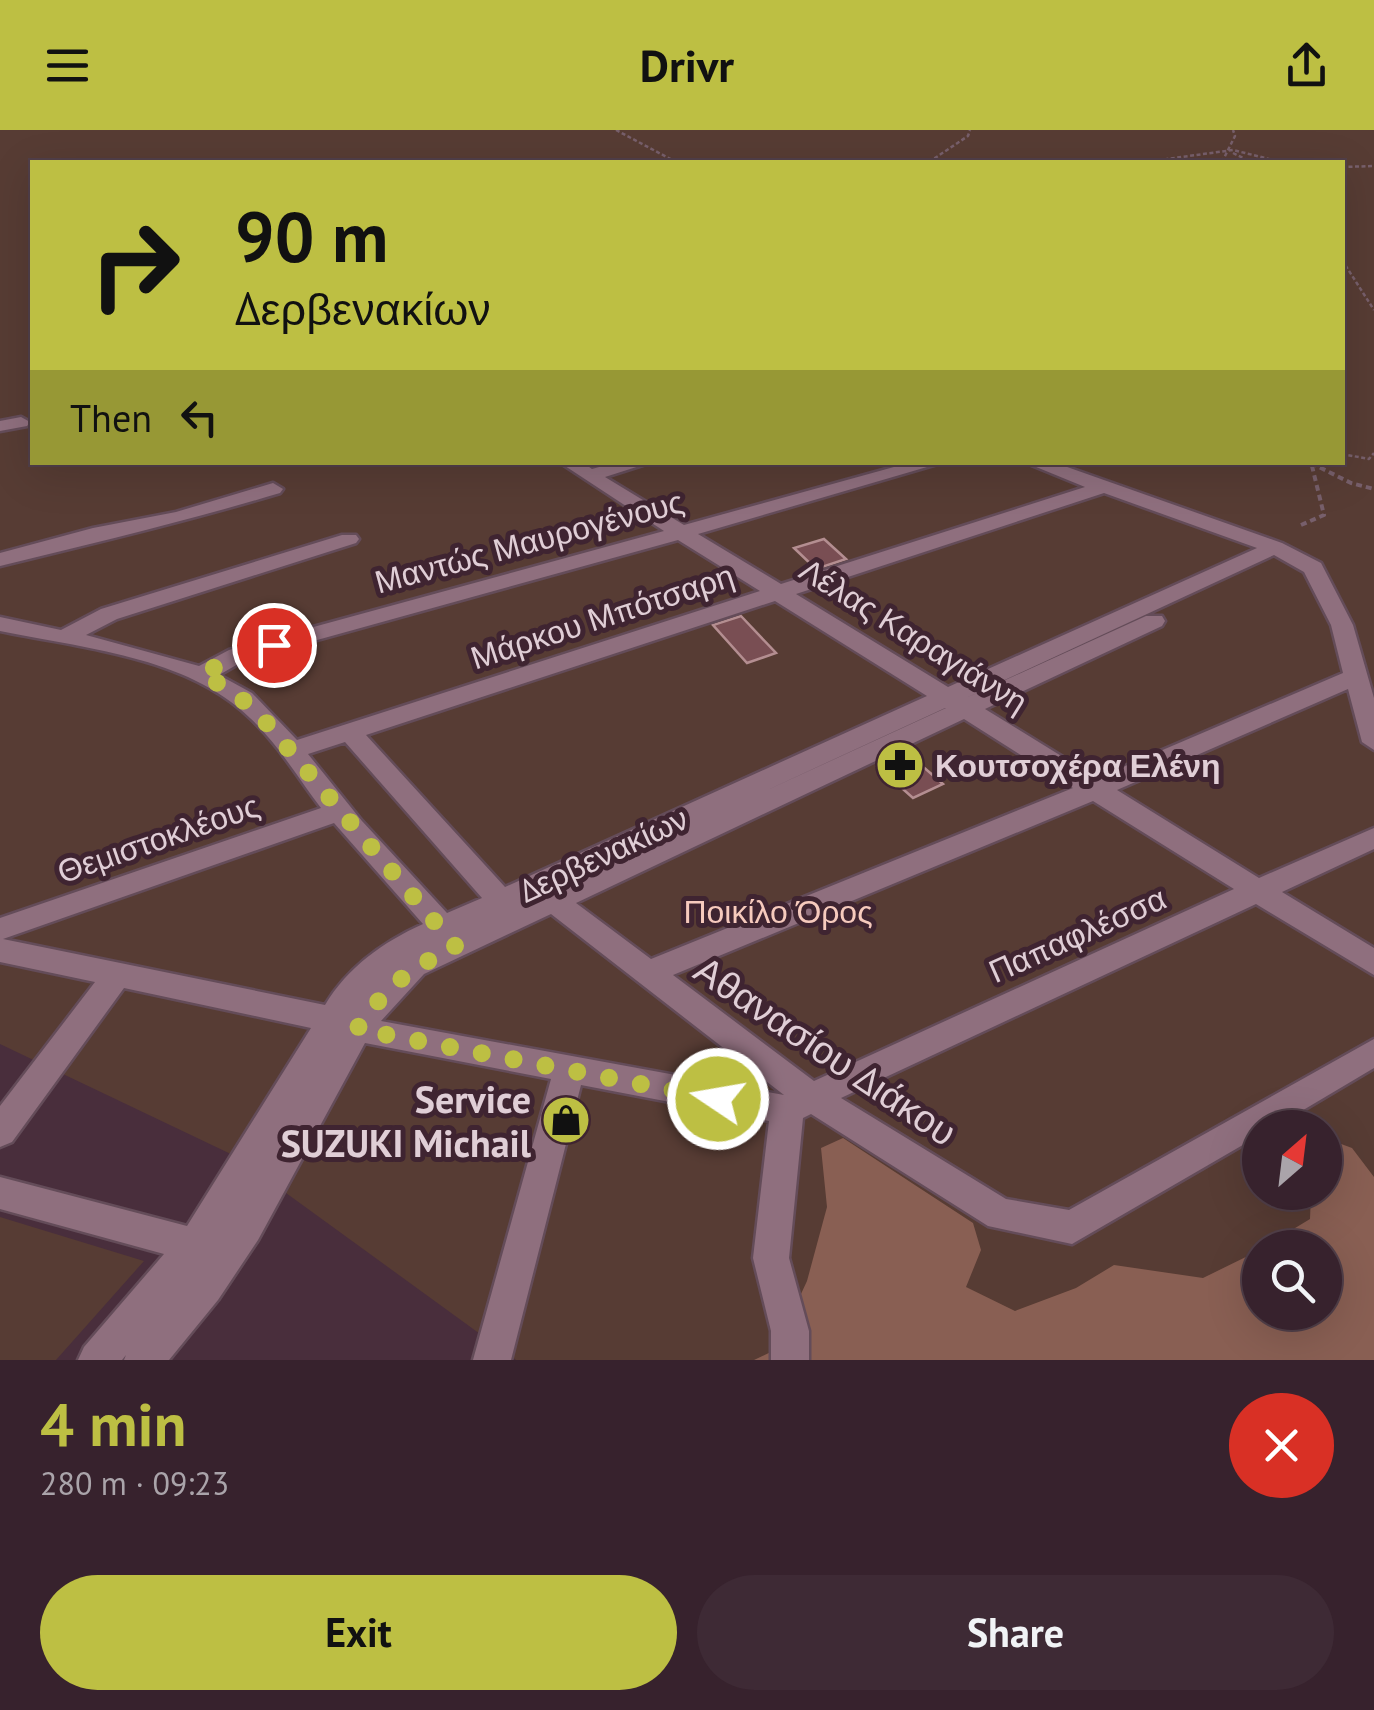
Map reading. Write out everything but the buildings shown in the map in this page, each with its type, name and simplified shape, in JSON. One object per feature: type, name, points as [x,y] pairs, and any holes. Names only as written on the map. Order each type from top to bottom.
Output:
[{"type":"street","points":[[0,426],[22,422]]},
{"type":"street","name":"Λέλας Καραγιάννη","points":[[572,465],[1374,963]]},
{"type":"street","points":[[589,476],[631,465]]},
{"type":"street","name":"Μαντώς Μαυρογένους","points":[[201,675],[237,655],[924,465]]},
{"type":"street","points":[[1041,465],[1285,551],[1314,568],[1342,625],[1374,742]]},
{"type":"street","name":"Μάρκου Μπότσαρη","points":[[292,750],[1104,487]]},
{"type":"street","points":[[0,560],[92,534],[179,517],[272,489]]},
{"type":"street","points":[[63,638],[109,614],[349,540]]},
{"type":"street","name":"Δερβενακίων","points":[[97,1360],[196,1246],[344,1024],[449,937],[1285,551]]},
{"type":"street","points":[[0,624],[105,646],[201,675],[232,690],[292,750],[338,812],[449,937]]},
{"type":"street","points":[[645,974],[1096,789],[1356,676]]},
{"type":"street","name":"Δερβενακίων","points":[[509,909],[554,900],[953,704]]},
{"type":"street","points":[[350,732],[509,909]]},
{"type":"street","name":"Θεμιστοκλέους","points":[[0,930],[338,812]]},
{"type":"street","name":"Παπαφλέσσα","points":[[799,1104],[1374,838]]},
{"type":"street","name":"Αθανασίου Διάκου","points":[[554,900],[799,1104],[1000,1214],[1072,1226],[1374,1052]]},
{"type":"street","points":[[0,950],[344,1024],[570,1067],[799,1104],[770,1258],[772,1278],[794,1336],[790,1360]]},
{"type":"street","points":[[0,1132],[118,974]]},
{"type":"street","name":"Δερβενακίων","points":[[144,1360],[226,1258],[344,1024]]},
{"type":"street","points":[[492,1360],[570,1067]]},
{"type":"street","points":[[0,1193],[196,1246]]},
{"type":"path","points":[[616,130],[672,160]]},
{"type":"path","points":[[932,160],[968,136],[970,130]]},
{"type":"path","points":[[1223,160],[1233,130]]},
{"type":"path","points":[[1160,160],[1255,149],[1277,160]]},
{"type":"path","points":[[1229,151],[1246,160]]},
{"type":"path","points":[[1345,167],[1374,166]]},
{"type":"path","points":[[1345,265],[1374,310]]},
{"type":"path","points":[[1345,455],[1369,460],[1374,453]]},
{"type":"path","points":[[1301,525],[1324,515],[1312,465]]},
{"type":"path","points":[[1315,465],[1351,483],[1374,489]]},
{"type":"green space","name":"Ποικίλο Όρος","points":[[0,130],[1374,130],[1374,1360],[516,1360],[235,1156],[0,1044]]},
{"type":"green space","points":[[0,1217],[144,1261],[56,1360],[0,1360]]},
{"type":"shaded area","points":[[843,1138],[973,1223],[981,1250],[966,1287],[1015,1311],[1076,1288],[1114,1265],[1203,1278],[1242,1259],[1242,1330],[1342,1330],[1342,1230],[1292,1230],[1310,1219],[1310,1210],[1342,1210],[1342,1144],[1352,1148],[1374,1177],[1374,1360],[754,1360],[775,1350],[807,1281],[827,1207],[821,1148]]},
{"type":"place","name":"Κουτσοχέρα Ελένη","points":[[900,765]]},
{"type":"place","name":"Service SUZUKI Michail","points":[[566,1120]]},
{"type":"route","points":[[274,645],[237,655],[201,675],[232,690],[264,720],[456,947],[414,966],[393,982],[357,1029],[570,1067],[718,1099]]}]
